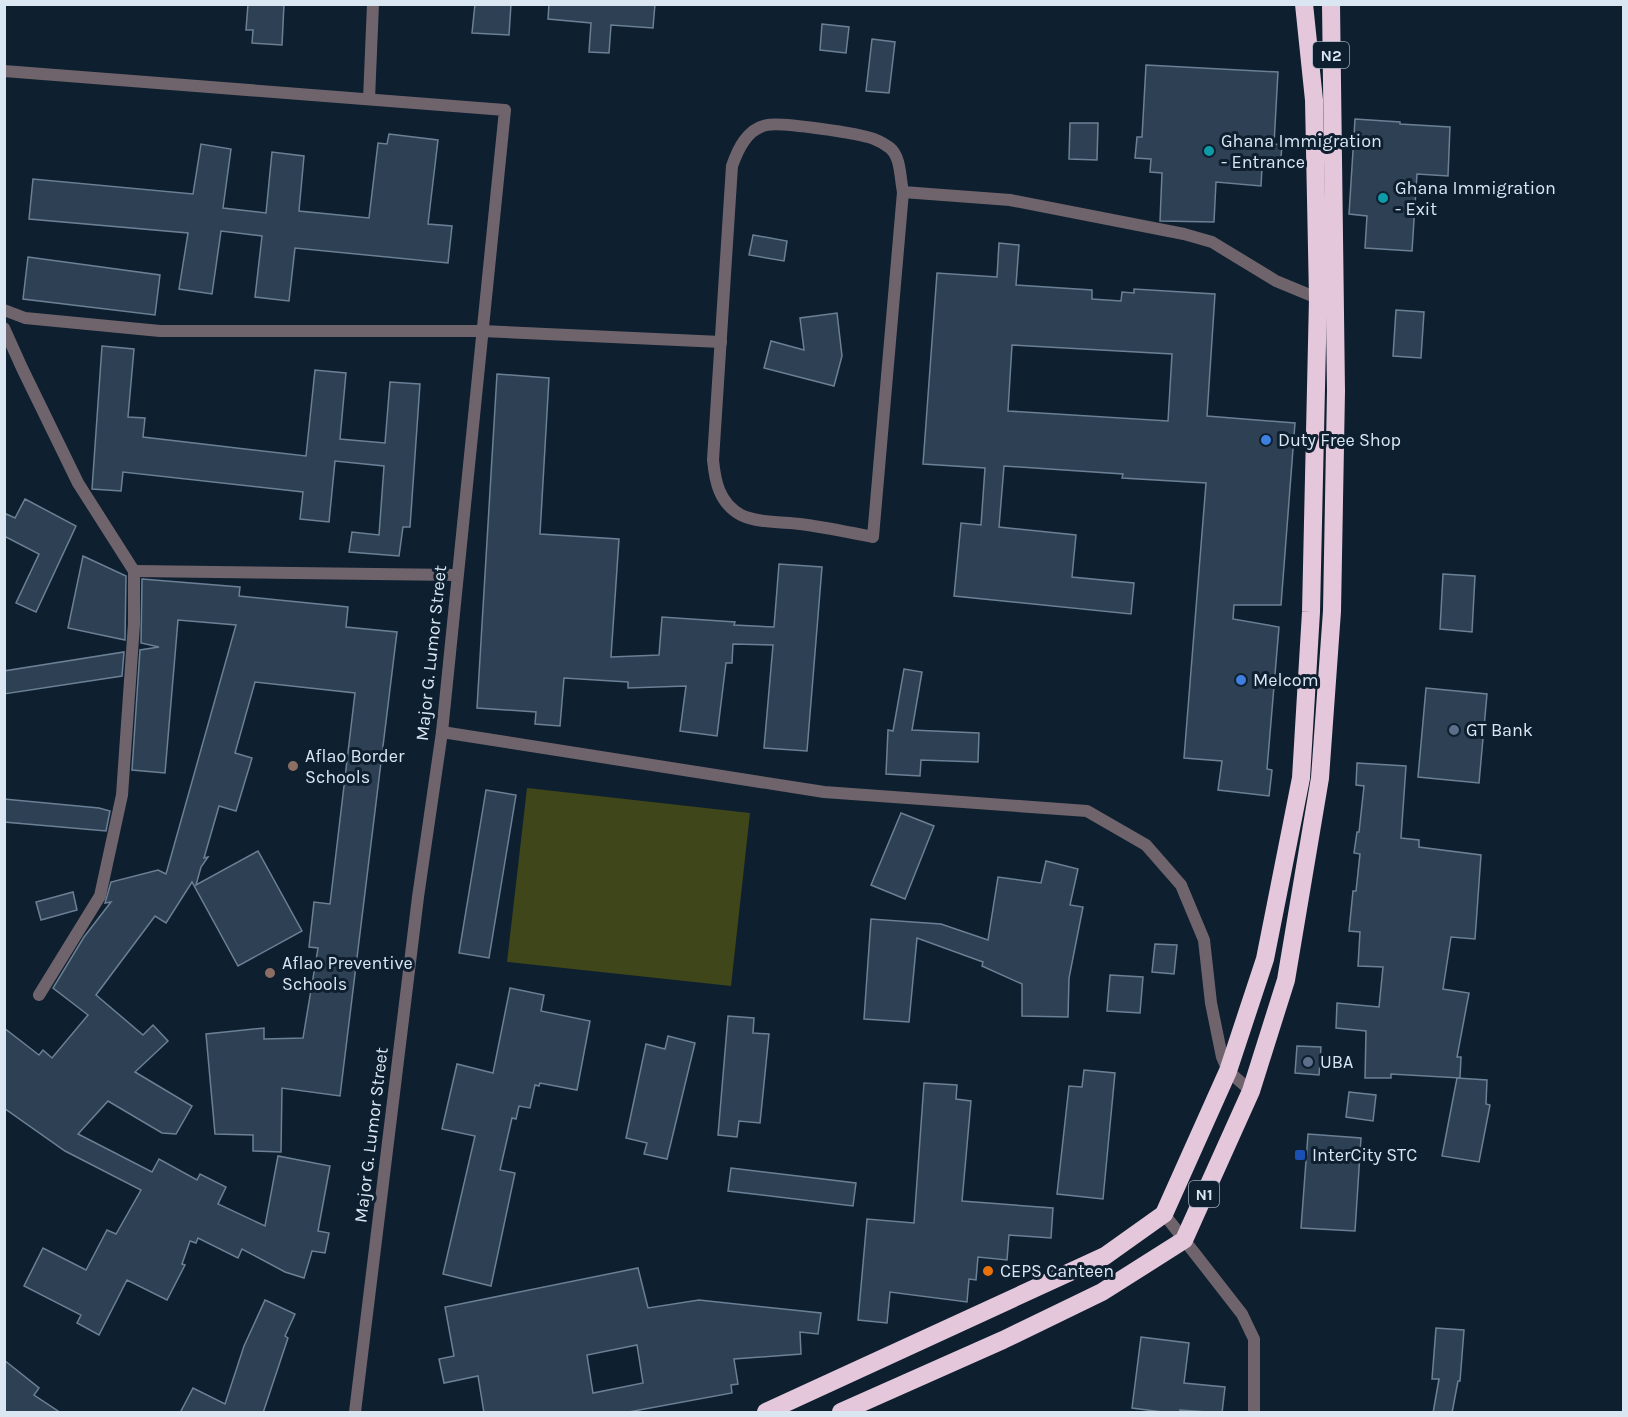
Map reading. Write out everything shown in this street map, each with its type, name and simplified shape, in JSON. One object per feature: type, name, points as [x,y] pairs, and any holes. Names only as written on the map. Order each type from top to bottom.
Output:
[{"type":"highway","name":"N2","points":[[1304,4],[1314,100]]},
{"type":"highway","name":"N2","points":[[1331,4],[1332,105]]},
{"type":"highway","name":"N1","points":[[766,1413],[1105,1256],[1164,1214],[1228,1071],[1264,959],[1301,778],[1311,612],[1318,298],[1314,100]]},
{"type":"highway","name":"N1","points":[[1184,1240],[1251,1091],[1286,980],[1320,778],[1332,611],[1336,392],[1332,105]]},
{"type":"highway","points":[[841,1413],[1003,1340],[1102,1292],[1184,1240]]},
{"type":"street","points":[[4,71],[369,99],[373,4]]},
{"type":"street","name":"Major G. Lumor Street","points":[[356,1413],[417,909],[442,732],[456,575],[506,110],[369,99]]},
{"type":"street","points":[[767,125],[795,126],[873,138],[891,149],[896,156],[903,192],[873,537],[828,527],[764,520],[741,515],[726,502],[715,484],[713,460],[721,342],[732,166],[738,148],[751,133],[767,125]]},
{"type":"street","points":[[903,192],[1010,200],[1184,234],[1212,242],[1276,281],[1336,308]]},
{"type":"street","points":[[4,309],[25,318],[160,331],[482,331],[721,342]]},
{"type":"street","points":[[4,328],[21,368],[78,483],[134,571],[134,624],[122,795],[100,896],[39,995]]},
{"type":"street","points":[[134,571],[456,575]]},
{"type":"street","points":[[442,732],[824,792],[1087,810],[1146,845],[1181,885],[1204,940],[1211,1003],[1222,1057],[1228,1071],[1251,1091]]},
{"type":"street","points":[[1164,1214],[1242,1314],[1254,1339],[1254,1413]]},
{"type":"green space","points":[[527,788],[750,813],[731,986],[507,962]]},
{"type":"building","points":[[248,4],[284,4],[282,45],[252,43],[253,30],[246,30]]},
{"type":"building","points":[[475,4],[511,4],[509,35],[472,33]]},
{"type":"building","points":[[549,4],[655,4],[653,28],[611,25],[609,53],[589,52],[591,23],[548,19]]},
{"type":"building","points":[[822,24],[849,27],[846,53],[820,50]]},
{"type":"building","points":[[872,39],[895,42],[889,93],[866,91]]},
{"type":"building","points":[[1146,65],[1278,72],[1274,144],[1282,145],[1280,169],[1262,167],[1261,186],[1216,182],[1214,222],[1160,221],[1162,173],[1150,172],[1151,159],[1135,158],[1137,137],[1142,137]]},
{"type":"building","name":"Ghana Immigration - Exit","points":[[1355,119],[1450,127],[1448,176],[1417,174],[1412,251],[1365,248],[1367,216],[1349,214]]},
{"type":"building","points":[[1070,123],[1098,123],[1097,160],[1069,159]]},
{"type":"building","points":[[389,134],[438,140],[428,224],[452,226],[448,263],[295,248],[289,301],[255,297],[262,236],[221,231],[212,294],[179,289],[188,233],[29,219],[33,179],[193,194],[201,144],[231,149],[223,208],[266,213],[272,152],[304,156],[299,211],[369,218],[378,143],[387,144]]},
{"type":"building","points":[[753,235],[787,241],[784,261],[749,255]]},
{"type":"building","points":[[999,243],[1019,245],[1016,285],[1092,290],[1092,299],[1121,301],[1122,292],[1134,293],[1134,289],[1215,294],[1207,416],[1295,423],[1281,605],[1234,605],[1233,619],[1279,627],[1267,769],[1272,770],[1269,796],[1218,790],[1222,761],[1184,758],[1206,483],[1122,478],[1123,474],[1004,466],[999,527],[1076,535],[1072,577],[1134,583],[1131,614],[954,596],[961,523],[981,525],[985,468],[923,464],[937,273],[997,277]],"holes":[[[1012,345],[1172,354],[1168,421],[1008,411]]]},
{"type":"building","points":[[28,257],[160,275],[155,315],[23,299]]},
{"type":"building","points":[[1396,310],[1424,312],[1421,358],[1393,356]]},
{"type":"building","points":[[837,313],[842,356],[834,386],[764,368],[771,341],[804,350],[800,318]]},
{"type":"building","points":[[102,346],[134,349],[128,417],[145,418],[143,437],[306,456],[315,370],[346,373],[340,439],[385,443],[390,382],[420,384],[410,527],[403,527],[399,556],[349,552],[352,532],[379,535],[384,466],[335,461],[329,522],[300,519],[303,492],[123,472],[121,491],[92,489]]},
{"type":"building","points":[[497,374],[549,378],[540,534],[619,539],[611,657],[659,655],[662,617],[774,627],[779,564],[822,567],[807,751],[764,748],[773,645],[733,644],[732,663],[726,663],[717,736],[680,731],[686,686],[628,688],[628,682],[564,678],[560,726],[535,724],[536,712],[477,708]]},
{"type":"building","points":[[25,499],[76,526],[36,612],[16,603],[39,554],[4,536],[4,513],[15,518]]},
{"type":"building","points":[[83,556],[126,576],[125,640],[68,628]]},
{"type":"building","points":[[1443,574],[1475,576],[1472,632],[1440,629]]},
{"type":"building","points":[[142,579],[240,587],[239,596],[348,607],[346,627],[397,632],[340,1096],[282,1088],[281,1152],[253,1151],[253,1135],[215,1134],[206,1034],[264,1028],[264,1039],[303,1038],[318,948],[309,947],[314,902],[330,904],[355,693],[255,682],[235,753],[252,758],[236,811],[219,806],[204,858],[208,857],[201,867],[196,885],[258,851],[302,931],[238,966],[192,882],[166,923],[155,916],[96,995],[143,1035],[153,1025],[168,1041],[135,1072],[192,1106],[176,1134],[162,1133],[108,1101],[78,1134],[152,1172],[159,1159],[197,1180],[200,1174],[226,1187],[218,1204],[265,1226],[278,1156],[330,1166],[318,1231],[329,1233],[325,1253],[312,1251],[304,1278],[285,1272],[242,1249],[238,1258],[198,1238],[196,1243],[190,1241],[182,1264],[185,1265],[167,1300],[127,1280],[99,1335],[77,1323],[81,1315],[24,1286],[43,1248],[86,1270],[107,1230],[116,1234],[141,1190],[65,1151],[4,1108],[4,1028],[39,1055],[43,1050],[52,1058],[88,1015],[53,988],[84,937],[111,902],[105,903],[111,882],[158,870],[166,874],[236,625],[178,620],[165,773],[132,770],[140,650],[159,647],[141,643]]},
{"type":"building","points":[[124,652],[122,676],[4,694],[4,671]]},
{"type":"building","points":[[904,669],[922,672],[912,730],[979,733],[978,762],[921,760],[920,776],[886,774],[888,730],[893,731]]},
{"type":"building","points":[[1426,688],[1487,694],[1479,783],[1418,777]]},
{"type":"building","points":[[1357,763],[1406,766],[1401,838],[1419,840],[1419,847],[1481,855],[1475,939],[1451,937],[1443,989],[1469,993],[1457,1057],[1461,1057],[1460,1078],[1391,1074],[1391,1078],[1365,1078],[1366,1031],[1336,1028],[1337,1003],[1379,1007],[1383,967],[1358,966],[1360,932],[1349,931],[1360,854],[1354,853],[1357,832],[1359,832],[1364,786],[1356,785]]},
{"type":"building","points":[[486,790],[516,795],[489,958],[459,953]]},
{"type":"building","points":[[4,799],[110,811],[106,831],[4,822]]},
{"type":"building","points":[[901,813],[934,826],[905,899],[871,885]]},
{"type":"building","points":[[1046,861],[1078,869],[1070,905],[1083,907],[1069,978],[1068,1017],[1022,1016],[1022,984],[982,966],[983,962],[917,938],[909,1022],[864,1019],[871,919],[941,924],[988,940],[998,877],[1041,883]]},
{"type":"building","points":[[73,892],[77,910],[41,920],[36,902]]},
{"type":"building","points":[[1155,944],[1177,945],[1174,974],[1152,972]]},
{"type":"building","points":[[1110,975],[1143,977],[1140,1013],[1107,1011]]},
{"type":"building","points":[[510,988],[544,995],[541,1011],[590,1021],[577,1090],[540,1083],[539,1086],[535,1085],[530,1108],[519,1106],[516,1119],[512,1118],[500,1170],[515,1173],[491,1286],[443,1274],[475,1136],[442,1129],[457,1064],[493,1073]]},
{"type":"building","points":[[728,1016],[754,1018],[753,1033],[769,1034],[760,1123],[739,1121],[737,1137],[718,1135]]},
{"type":"building","points":[[668,1036],[695,1043],[667,1159],[644,1154],[647,1143],[626,1138],[646,1044],[665,1049]]},
{"type":"building","points":[[1297,1046],[1321,1047],[1319,1075],[1295,1073]]},
{"type":"building","points":[[1084,1070],[1115,1073],[1103,1199],[1057,1194],[1069,1086],[1082,1087]]},
{"type":"building","points":[[1457,1078],[1487,1080],[1486,1104],[1490,1105],[1479,1162],[1442,1156]]},
{"type":"building","points":[[924,1083],[957,1085],[956,1099],[971,1101],[962,1201],[1053,1208],[1051,1238],[1009,1235],[1007,1260],[978,1257],[976,1280],[969,1279],[967,1302],[890,1292],[887,1323],[858,1320],[867,1219],[914,1223]]},
{"type":"building","points":[[1349,1092],[1376,1095],[1373,1121],[1346,1117]]},
{"type":"building","points":[[1308,1134],[1361,1138],[1355,1231],[1301,1228]]},
{"type":"building","points":[[731,1168],[856,1183],[853,1206],[728,1191]]},
{"type":"building","points":[[638,1268],[648,1308],[699,1300],[821,1313],[818,1334],[800,1332],[801,1354],[734,1359],[738,1384],[731,1385],[732,1393],[623,1413],[484,1413],[478,1376],[444,1383],[439,1359],[454,1356],[445,1307]],"holes":[[[637,1345],[643,1383],[593,1393],[587,1355]]]},
{"type":"building","points":[[265,1300],[295,1314],[285,1336],[288,1338],[263,1413],[180,1413],[193,1388],[225,1404],[244,1346]]},
{"type":"building","points":[[1436,1328],[1464,1330],[1460,1381],[1458,1381],[1452,1413],[1433,1413],[1439,1379],[1432,1379]]},
{"type":"building","points":[[1141,1337],[1189,1343],[1184,1383],[1225,1387],[1222,1413],[1180,1410],[1180,1413],[1170,1413],[1132,1408]]},
{"type":"building","points":[[4,1360],[39,1388],[34,1395],[61,1413],[4,1413]]},
{"type":"place","name":"Ghana Immigration - Entrance","points":[[1209,151]]},
{"type":"place","name":"Ghana Immigration - Exit","points":[[1383,198]]},
{"type":"place","name":"Duty Free Shop","points":[[1266,440]]},
{"type":"place","name":"Melcom","points":[[1241,680]]},
{"type":"place","name":"GT Bank","points":[[1454,730]]},
{"type":"place","name":"Aflao Border Schools","points":[[293,766]]},
{"type":"place","name":"Aflao Preventive Schools","points":[[270,973]]},
{"type":"place","name":"UBA","points":[[1308,1062]]},
{"type":"place","name":"InterCity STC","points":[[1300,1155]]},
{"type":"place","name":"CEPS Canteen","points":[[988,1271]]}]
